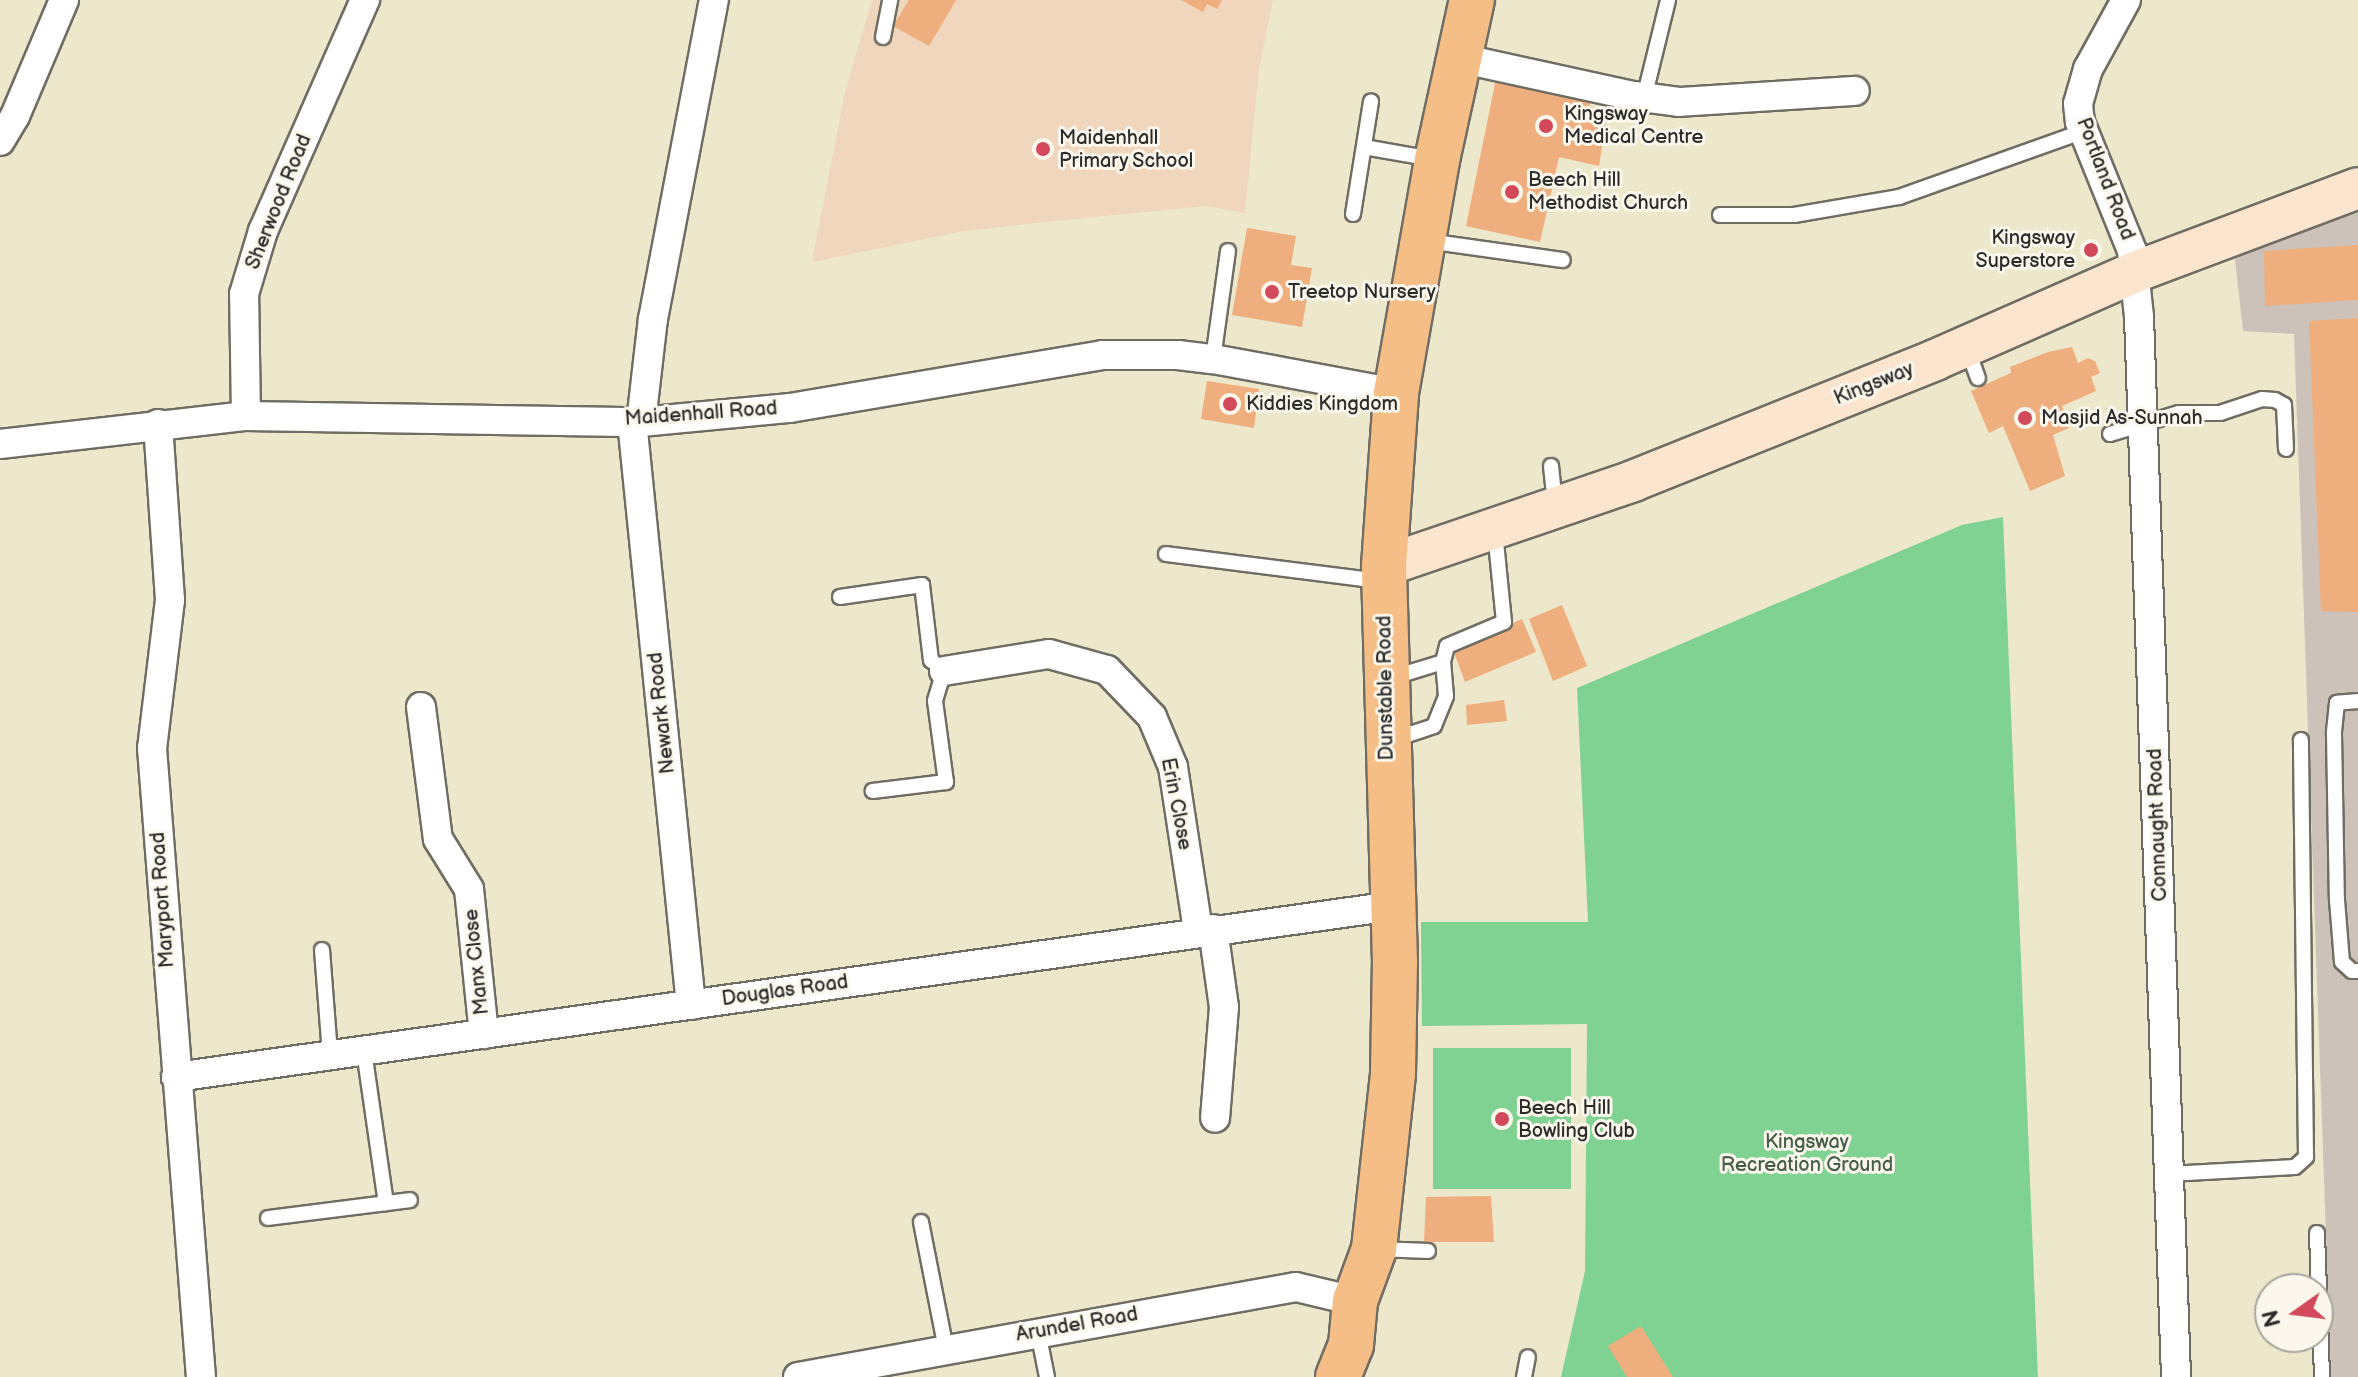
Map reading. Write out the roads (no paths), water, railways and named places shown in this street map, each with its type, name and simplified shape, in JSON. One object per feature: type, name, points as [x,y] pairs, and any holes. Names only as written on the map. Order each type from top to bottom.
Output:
[{"type":"main road","name":"Dunstable Road","points":[[1338,1377],[1351,1345],[1355,1301],[1374,1249],[1393,1073],[1393,906],[1384,574],[1396,393],[1437,160],[1472,0]]},
{"type":"street","points":[[0,141],[15,116],[64,0]]},
{"type":"street","name":"Sherwood Road","points":[[246,416],[244,294],[263,231],[365,0]]},
{"type":"street","name":"Newark Road","points":[[691,1005],[637,421],[653,319],[714,0]]},
{"type":"street","name":"Portland Road","points":[[2126,0],[2088,69],[2078,104],[2084,131],[2132,251],[2135,272]]},
{"type":"street","points":[[1459,58],[1644,98],[1679,102],[1855,91]]},
{"type":"street","name":"Kingsway","points":[[1384,574],[1555,509],[1972,362],[2135,272],[2358,188]]},
{"type":"street","name":"Connaught Road","points":[[2135,272],[2144,423],[2176,1377]]},
{"type":"street","name":"Maidenhall Road","points":[[0,444],[246,416],[637,421],[790,408],[1102,355],[1178,355],[1213,359],[1396,393]]},
{"type":"street","name":"Maryport Road","points":[[158,424],[170,600],[152,748],[201,1377]]},
{"type":"street","name":"Erin Close","points":[[944,671],[1049,654],[1107,670],[1152,717],[1173,767],[1205,930],[1224,1007],[1215,1118]]},
{"type":"street","name":"Manx Close","points":[[421,707],[438,839],[469,889],[484,1034]]},
{"type":"street","name":"Douglas Road","points":[[176,1077],[1393,906]]},
{"type":"street","name":"Arundel Road","points":[[798,1377],[1296,1287],[1355,1301]]},
{"type":"lane","points":[[883,37],[890,0]]},
{"type":"lane","points":[[1644,98],[1668,0]]},
{"type":"lane","points":[[1353,214],[1371,101]]},
{"type":"lane","points":[[1720,215],[1794,215],[1899,197],[2084,131]]},
{"type":"lane","points":[[1364,147],[1437,160]]},
{"type":"lane","points":[[1423,240],[1563,260]]},
{"type":"lane","points":[[1213,359],[1228,251]]},
{"type":"lane","points":[[2110,434],[2179,413],[2220,413],[2262,399],[2275,400],[2284,405],[2286,449]]},
{"type":"lane","points":[[1551,466],[1555,509]]},
{"type":"lane","points":[[1387,741],[1434,726],[1446,696],[1443,662],[1447,646],[1504,622],[1495,531]]},
{"type":"lane","points":[[1166,554],[1384,574]]},
{"type":"lane","points":[[840,597],[922,585],[931,660],[944,671],[935,701],[946,782],[873,791]]},
{"type":"lane","points":[[1386,680],[1443,662]]},
{"type":"lane","points":[[2358,701],[2337,703],[2334,734],[2337,900],[2342,962],[2352,971],[2358,971]]},
{"type":"lane","points":[[2169,1174],[2295,1167],[2306,1157],[2301,740]]},
{"type":"lane","points":[[322,950],[330,1055]]},
{"type":"lane","points":[[364,1051],[386,1203]]},
{"type":"lane","points":[[268,1218],[410,1200]]},
{"type":"lane","points":[[921,1222],[946,1349]]},
{"type":"lane","points":[[2317,1233],[2322,1377]]},
{"type":"lane","points":[[1374,1249],[1428,1251]]},
{"type":"lane","points":[[1038,1332],[1047,1377]]},
{"type":"lane","points":[[1524,1377],[1528,1357]]},
{"type":"place","name":"Kingsway Medical Centre","points":[[1546,126]]},
{"type":"place","name":"Maidenhall Primary School","points":[[1043,149]]},
{"type":"place","name":"Beech Hill Methodist Church","points":[[1512,192]]},
{"type":"place","name":"Kingsway Superstore","points":[[2091,250]]},
{"type":"place","name":"Treetop Nursery","points":[[1272,292]]},
{"type":"place","name":"Kiddies Kingdom","points":[[1230,404]]},
{"type":"place","name":"Masjid As-Sunnah","points":[[2025,418]]},
{"type":"place","name":"Beech Hill Bowling Club","points":[[1502,1119]]},
{"type":"park label","name":"Kingsway Recreation Ground","points":[[1807,1154]]}]
